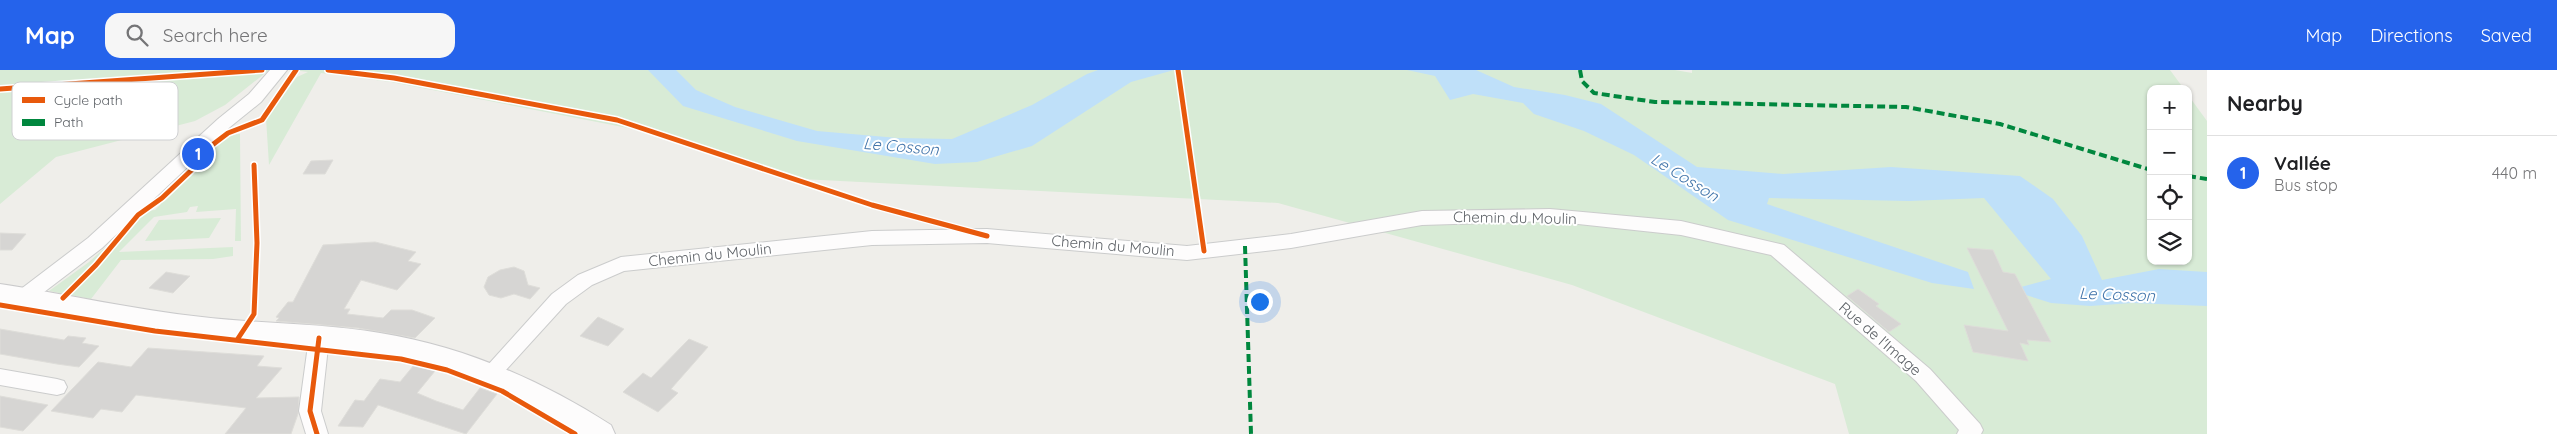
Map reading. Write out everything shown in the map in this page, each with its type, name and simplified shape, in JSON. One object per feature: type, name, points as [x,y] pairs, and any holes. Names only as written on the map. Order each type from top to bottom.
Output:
[{"type":"main road","points":[[12,296],[156,322],[402,348],[445,360],[488,376],[570,414],[600,434]]},
{"type":"street","points":[[12,296],[49,276],[95,243],[224,123],[255,98],[279,70]]},
{"type":"street","name":"Chemin du Moulin","points":[[488,376],[560,299],[585,280],[621,264],[852,240],[987,236],[1187,252],[1291,241],[1422,218],[1550,215],[1681,228],[1778,250]]},
{"type":"street","name":"Rue de l'Image","points":[[1778,250],[1923,375],[1972,430],[1968,434]]},
{"type":"street","points":[[317,434],[310,410],[319,338]]},
{"type":"street","points":[[0,377],[57,387]]},
{"type":"green space","points":[[0,70],[269,70],[225,105],[195,121],[178,125],[178,82],[12,82],[12,140],[122,140],[56,157],[0,204]]},
{"type":"green space","points":[[293,70],[1675,70],[1692,73],[1692,70],[2170,70],[2181,85],[2147,85],[2147,265],[2192,265],[2192,100],[2207,121],[2207,434],[1849,434],[1835,384],[1572,285],[1278,203],[801,179],[628,128],[391,82],[321,73],[269,165],[266,118],[297,77],[308,72]]},
{"type":"green space","points":[[240,134],[241,241],[235,241],[236,209],[196,212],[198,206],[190,207],[187,212],[154,217],[119,252],[233,247],[233,256],[213,259],[121,260],[91,299],[49,291],[89,262],[146,211],[155,210],[161,204],[153,204],[224,135]]},
{"type":"green space","points":[[221,218],[209,238],[145,241],[159,220]]},
{"type":"water","name":"Le Cosson","points":[[648,70],[676,70],[696,90],[735,107],[817,131],[898,138],[952,139],[1032,105],[1087,74],[1098,70],[1174,70],[1131,82],[1032,146],[977,162],[935,164],[797,141],[683,106]]},
{"type":"water","name":"Le Cosson","points":[[1407,70],[1476,70],[1514,87],[1565,95],[1601,104],[1697,167],[1783,174],[1891,167],[2020,176],[2053,199],[2082,236],[2102,280],[2159,269],[2207,272],[2207,306],[2132,303],[2090,306],[2051,303],[2026,295],[2021,287],[2051,279],[1984,198],[1909,201],[1769,198],[1767,204],[1968,272],[1974,289],[1932,283],[1728,220],[1634,155],[1584,131],[1534,114],[1523,103],[1473,94],[1450,100],[1435,76]]},
{"type":"building","points":[[333,160],[325,174],[303,174],[311,161]]},
{"type":"building","points":[[0,233],[26,234],[12,250],[0,250]]},
{"type":"building","points":[[375,242],[416,252],[408,261],[421,264],[397,290],[361,280],[344,309],[350,309],[347,314],[383,318],[391,310],[412,310],[435,318],[415,338],[358,328],[276,321],[279,318],[276,317],[288,302],[293,302],[323,245]]},
{"type":"building","points":[[1967,248],[1993,250],[2003,272],[2015,274],[2051,342],[2027,340],[2029,345],[2020,343],[2028,361],[1973,352],[1964,325],[2008,331]]},
{"type":"building","points":[[514,267],[524,271],[528,285],[540,288],[530,299],[514,294],[501,298],[489,295],[484,287],[488,277],[500,270]]},
{"type":"building","points":[[166,272],[190,276],[173,293],[149,288]]},
{"type":"building","points":[[1858,289],[1879,304],[1876,306],[1901,324],[1889,332],[1847,296]]},
{"type":"building","points":[[598,317],[624,329],[608,346],[580,336]]},
{"type":"building","points":[[0,329],[64,340],[68,336],[86,338],[82,343],[99,346],[79,367],[57,364],[0,354]]},
{"type":"building","points":[[689,339],[708,347],[671,389],[678,393],[658,412],[623,392],[643,373],[651,378]]},
{"type":"building","points":[[148,348],[264,356],[257,366],[282,368],[256,398],[299,397],[298,414],[291,434],[225,434],[246,408],[136,395],[122,412],[101,409],[93,418],[51,411],[98,362],[131,367]]},
{"type":"building","points":[[414,365],[435,371],[417,393],[436,401],[463,410],[480,388],[497,394],[466,434],[378,405],[363,427],[338,426],[355,400],[364,401],[380,379],[400,382]]},
{"type":"building","points":[[0,396],[48,405],[23,431],[0,427]]},
{"type":"marked path","points":[[1580,70],[1582,81],[1594,93],[1655,102],[1906,107],[2000,124],[2147,169]]},
{"type":"marked path","points":[[2192,177],[2207,179]]},
{"type":"marked path","points":[[1245,246],[1251,434]]},
{"type":"cycle path","points":[[97,82],[262,70]]},
{"type":"cycle path","points":[[63,298],[96,265],[138,215],[162,198],[199,163],[199,155],[228,133],[243,125],[262,120],[296,70]]},
{"type":"cycle path","points":[[328,70],[394,78],[617,120],[872,205],[987,236]]},
{"type":"cycle path","points":[[1178,70],[1204,251]]},
{"type":"cycle path","points":[[0,89],[12,88]]},
{"type":"cycle path","points":[[237,340],[254,314],[257,243],[254,165]]},
{"type":"cycle path","points":[[0,305],[155,331],[401,359],[447,370],[502,391],[575,434]]},
{"type":"cycle path","points":[[317,434],[310,411],[319,338]]},
{"type":"place","name":"Vallée","points":[[198,154]]}]
